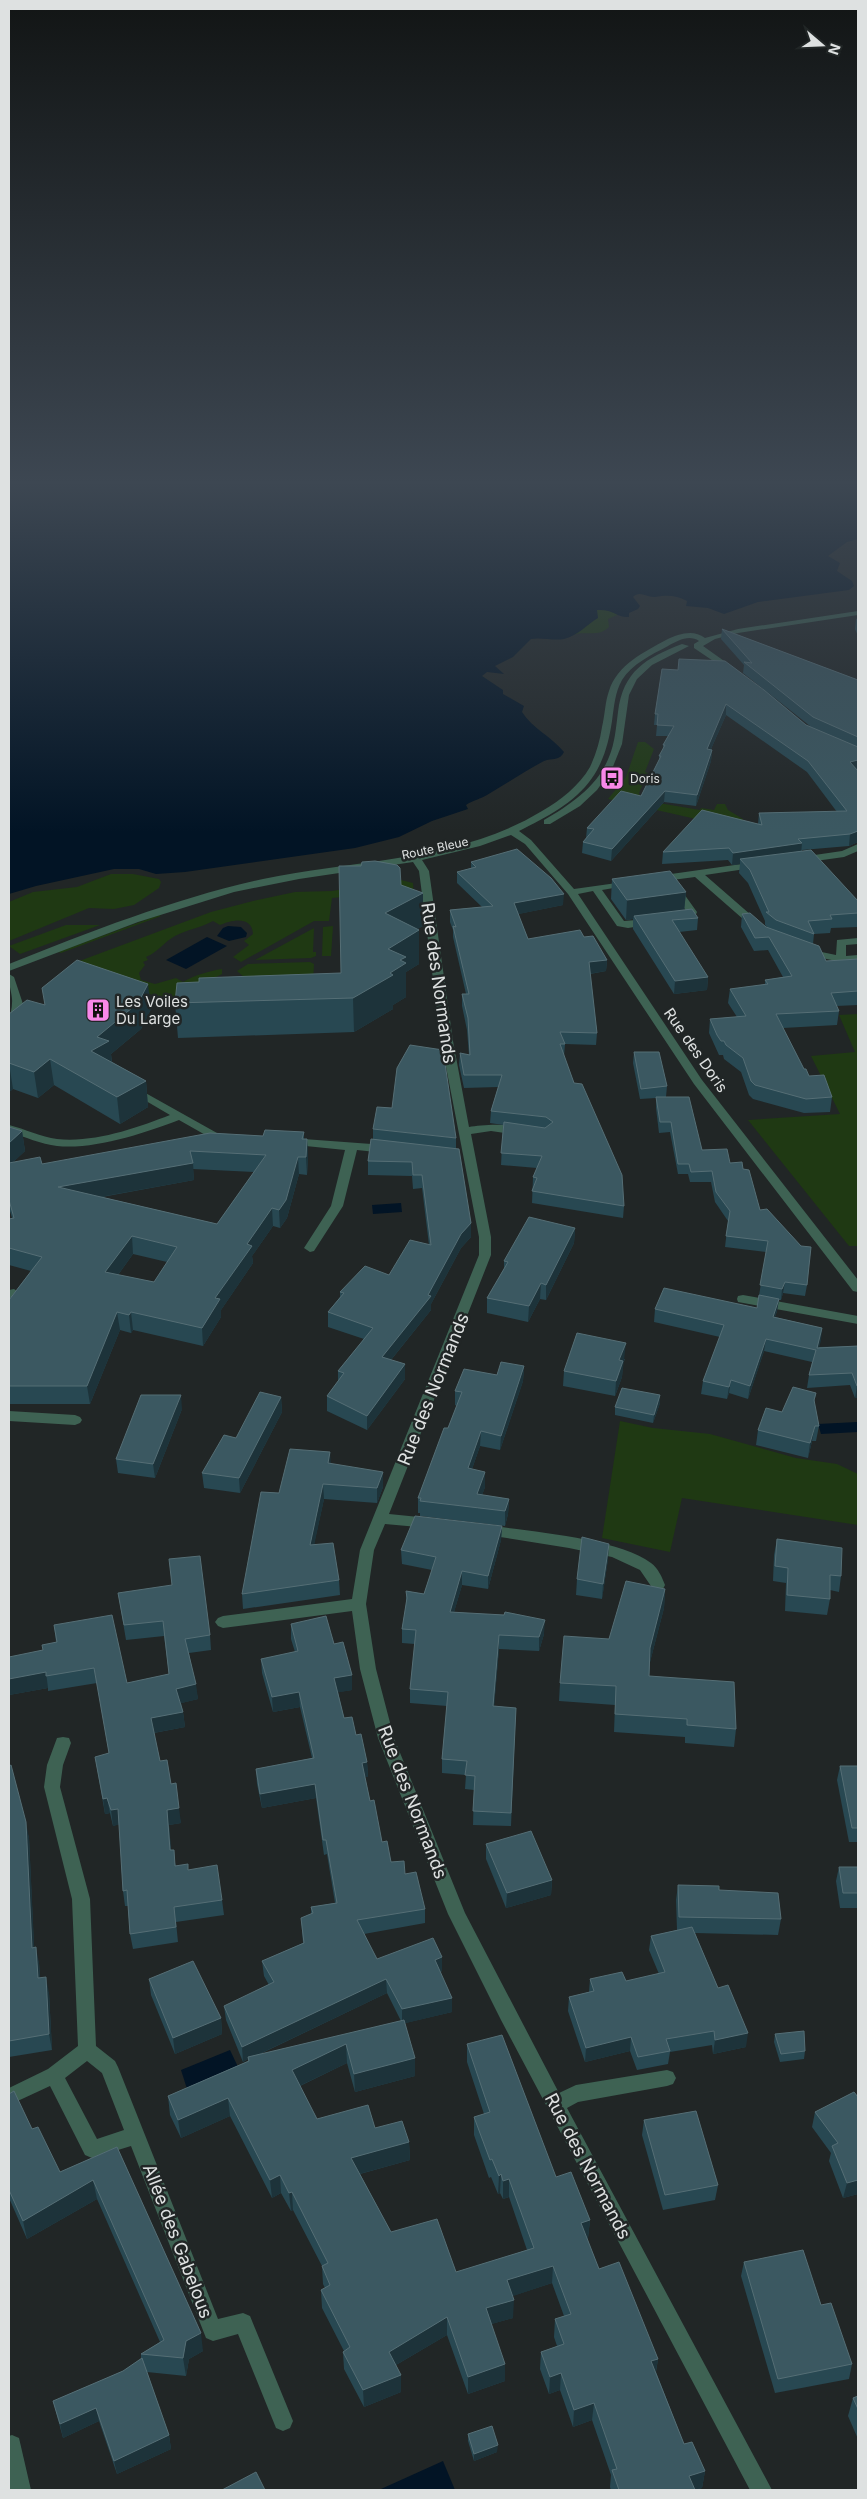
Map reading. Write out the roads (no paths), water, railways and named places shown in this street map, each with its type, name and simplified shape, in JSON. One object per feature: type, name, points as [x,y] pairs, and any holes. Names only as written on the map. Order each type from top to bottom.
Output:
[{"type":"street","points":[[693,635],[858,608]]},
{"type":"street","points":[[681,643],[700,643],[738,631],[858,613]]},
{"type":"street","points":[[693,635],[736,674]]},
{"type":"street","name":"Route Bleue","points":[[9,977],[148,924],[231,897],[269,888],[477,852],[577,804],[598,783],[613,759],[620,739],[626,693],[632,680],[654,660],[681,643],[681,636],[693,635]]},
{"type":"street","name":"Rue des Doris","points":[[516,833],[572,892],[698,1082],[858,1288]]},
{"type":"street","points":[[786,862],[844,854],[858,847]]},
{"type":"street","name":"Route Bleue","points":[[9,968],[161,910],[228,891],[266,882],[419,862]]},
{"type":"street","name":"Rue des Normands","points":[[419,862],[424,871],[447,1041],[464,1131],[464,1158],[485,1237],[485,1255],[367,1550],[359,1604],[368,1669],[386,1738],[457,1914],[555,2104],[761,2490]]},
{"type":"street","points":[[572,892],[766,864]]},
{"type":"street","points":[[697,873],[762,930]]},
{"type":"street","points":[[666,878],[692,912],[690,917],[675,919]]},
{"type":"street","points":[[596,888],[621,924],[656,922]]},
{"type":"street","points":[[841,959],[841,942],[858,941]]},
{"type":"street","points":[[795,948],[841,959],[858,958]]},
{"type":"street","points":[[9,977],[19,996],[15,1013],[9,1021]]},
{"type":"street","points":[[125,1084],[213,1135],[234,1139]]},
{"type":"street","points":[[9,1128],[51,1141],[71,1143],[158,1124],[179,1116]]},
{"type":"street","points":[[464,1131],[491,1128],[536,1133]]},
{"type":"street","points":[[282,1141],[401,1151]]},
{"type":"street","points":[[310,1248],[337,1206],[352,1146]]},
{"type":"street","points":[[743,1299],[858,1320]]},
{"type":"street","points":[[9,1416],[75,1420]]},
{"type":"street","points":[[380,1518],[440,1525]]},
{"type":"street","points":[[467,1528],[585,1546],[624,1556],[644,1565],[658,1585]]},
{"type":"street","points":[[223,1622],[359,1604]]},
{"type":"street","points":[[9,2097],[54,2075],[87,2050],[81,1899],[52,1787],[55,1765],[63,1743]]},
{"type":"street","name":"Allée des Gabelous","points":[[87,2050],[109,2067],[213,2331],[243,2323],[283,2421]]},
{"type":"street","points":[[54,2075],[92,2150],[137,2135]]},
{"type":"street","points":[[555,2104],[576,2094],[667,2078]]},
{"type":"street","points":[[12,2445],[20,2490]]},
{"type":"water","points":[[9,599],[634,599],[640,606],[629,613],[629,617],[597,610],[598,618],[564,639],[531,639],[513,657],[495,666],[504,674],[487,672],[482,676],[503,690],[503,694],[524,706],[522,712],[526,718],[554,741],[564,752],[558,758],[544,761],[485,796],[469,803],[466,805],[468,809],[432,821],[399,837],[355,848],[185,872],[156,874],[139,869],[114,869],[36,886],[9,894]]},
{"type":"water","points":[[681,599],[784,599],[758,602],[724,614],[708,608],[686,606],[687,601]]},
{"type":"water","points":[[228,926],[241,927],[247,933],[246,937],[229,941],[217,936],[223,928]]},
{"type":"water","points":[[207,937],[227,946],[186,969],[166,960]]},
{"type":"water","points":[[401,1203],[402,1212],[373,1214],[372,1205]]},
{"type":"water","points":[[857,1422],[858,1432],[821,1434],[818,1424]]},
{"type":"water","points":[[230,2050],[239,2069],[188,2092],[181,2070]]},
{"type":"water","points":[[443,2461],[455,2490],[381,2489]]},
{"type":"place","name":"Doris","points":[[612,778]]},
{"type":"place","name":"Les Voiles Du Large","points":[[98,1010]]}]
